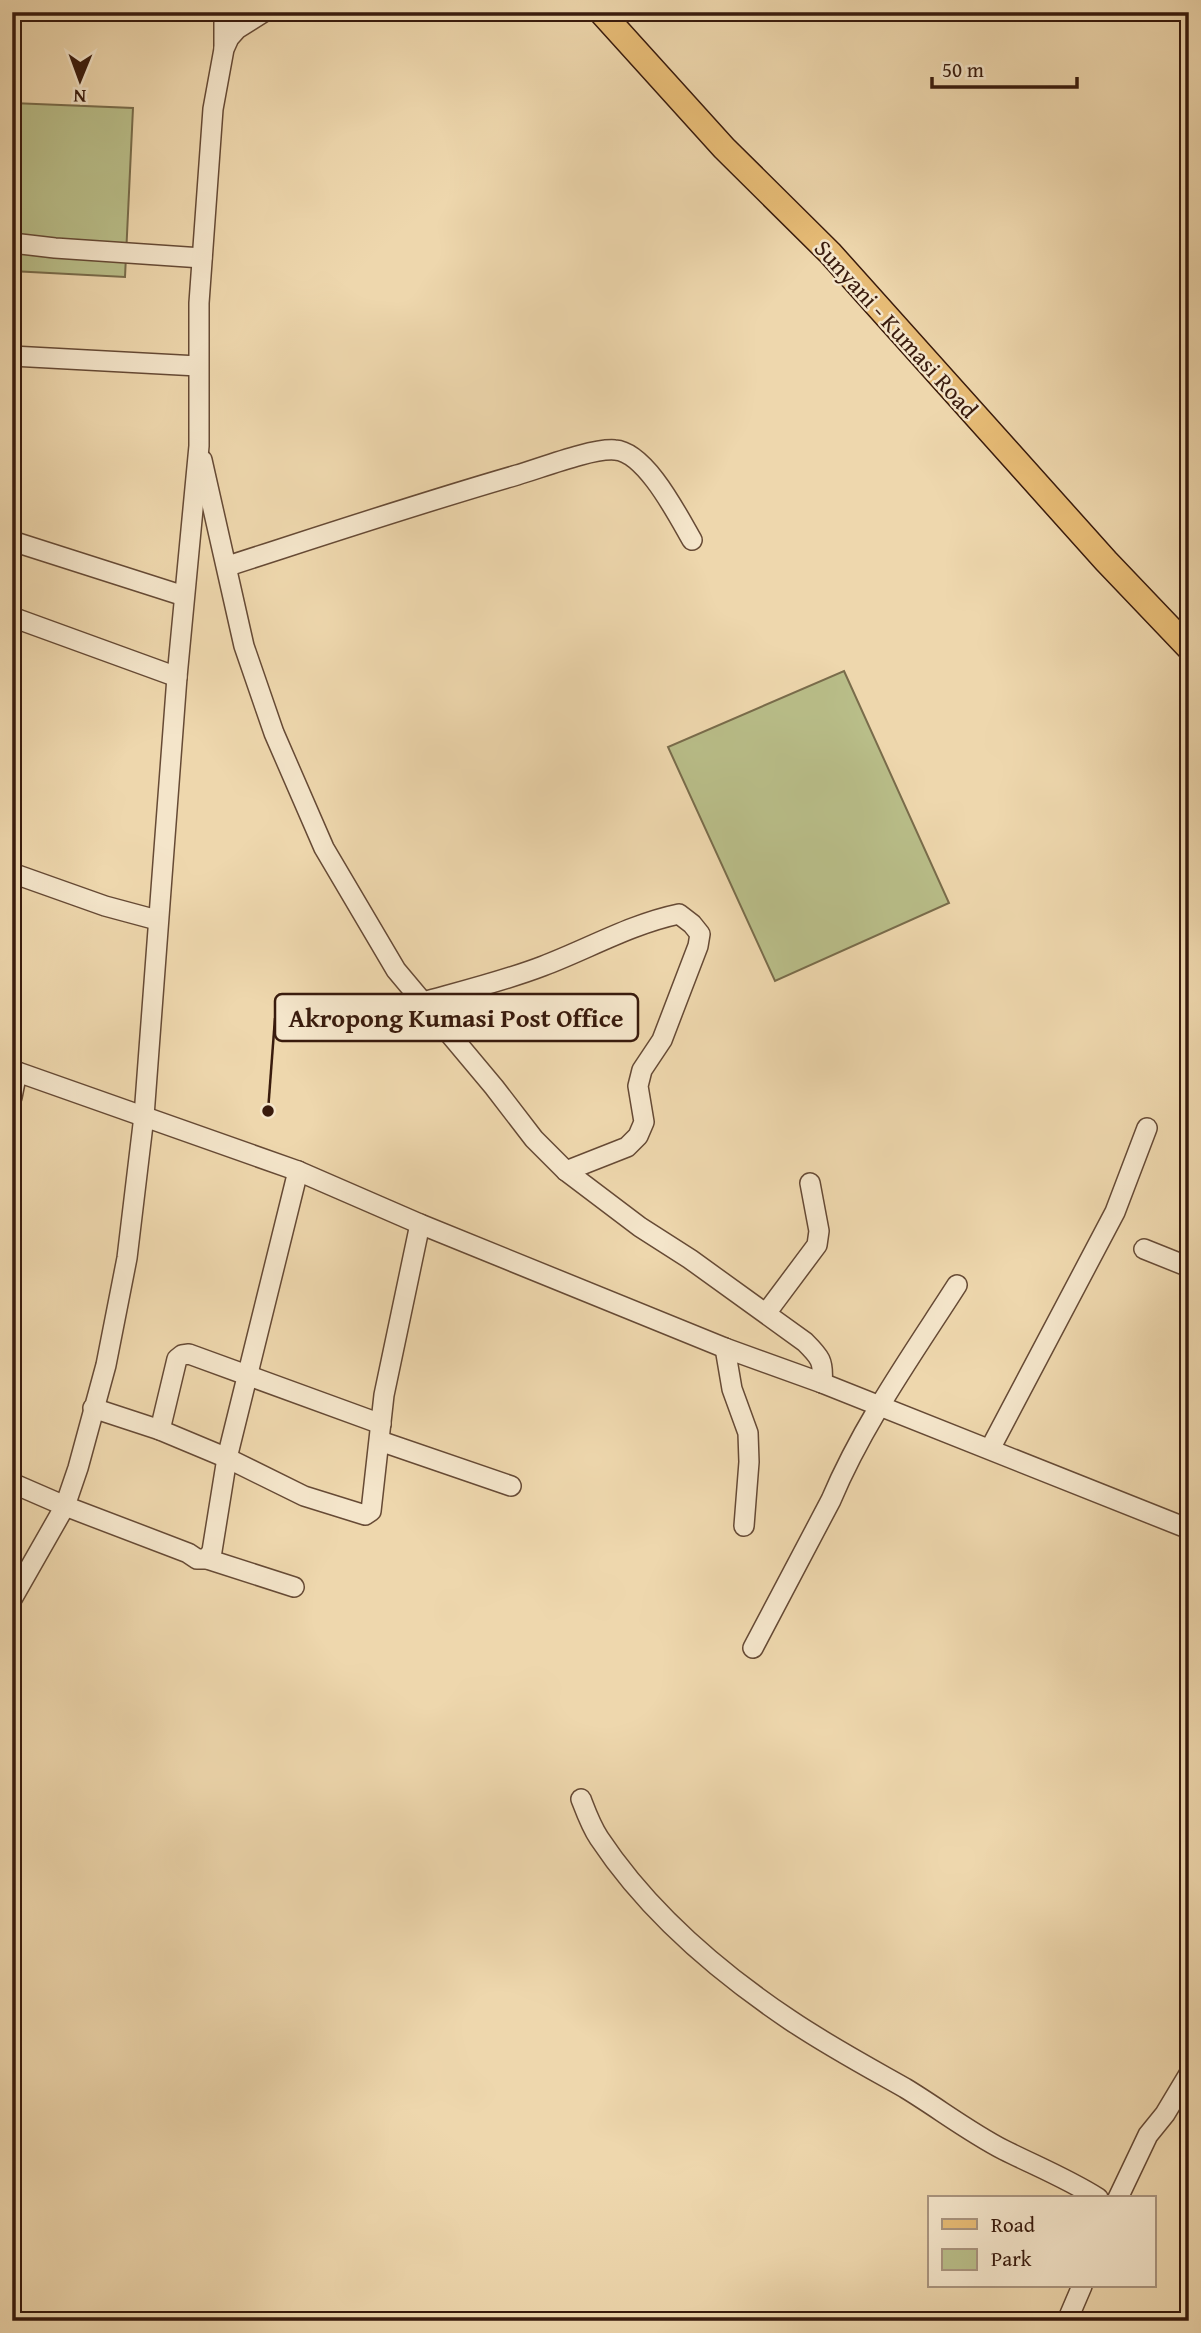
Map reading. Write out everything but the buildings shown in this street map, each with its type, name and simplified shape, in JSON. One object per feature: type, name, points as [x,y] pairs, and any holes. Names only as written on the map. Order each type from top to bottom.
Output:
[{"type":"main road","name":"Sunyani - Kumasi Road","points":[[601,12],[724,148],[830,253],[1106,561],[1189,648]]},
{"type":"street","points":[[12,1599],[65,1506],[78,1468],[106,1365],[127,1258],[144,1116],[157,920],[199,446],[198,366],[202,258],[213,109],[224,49],[224,12]]},
{"type":"street","points":[[224,49],[237,29],[264,12]]},
{"type":"street","points":[[12,243],[202,258]]},
{"type":"street","points":[[12,356],[198,366]]},
{"type":"street","points":[[199,446],[244,646],[274,733],[324,848],[396,970],[534,1139],[566,1171],[640,1227],[767,1312],[805,1342],[819,1356],[823,1366],[822,1383]]},
{"type":"street","points":[[228,566],[426,502],[587,454],[617,449],[643,464],[692,540]]},
{"type":"street","points":[[12,541],[184,596]]},
{"type":"street","points":[[12,617],[177,677]]},
{"type":"street","points":[[12,873],[105,906],[157,920]]},
{"type":"street","points":[[423,1002],[505,980],[664,918],[680,915],[692,924],[700,934],[698,946],[662,1040],[642,1070],[638,1086],[644,1122],[638,1136],[627,1147],[566,1171]]},
{"type":"street","points":[[12,1097],[15,1071],[298,1171],[420,1224],[725,1348],[822,1383],[1189,1528]]},
{"type":"street","points":[[990,1450],[1115,1212],[1147,1128]]},
{"type":"street","points":[[207,1559],[212,1552],[227,1458],[298,1171]]},
{"type":"street","points":[[767,1312],[817,1245],[819,1231],[810,1183]]},
{"type":"street","points":[[93,1408],[160,1430],[227,1458],[304,1496],[365,1515],[371,1511],[384,1395],[420,1224]]},
{"type":"street","points":[[1144,1248],[1189,1267]]},
{"type":"street","points":[[753,1648],[880,1406],[957,1285]]},
{"type":"street","points":[[725,1348],[732,1389],[748,1433],[749,1462],[744,1527]]},
{"type":"street","points":[[160,1430],[177,1359],[190,1353],[511,1486]]},
{"type":"street","points":[[12,1483],[197,1559],[207,1559],[294,1587]]},
{"type":"street","points":[[580,1799],[597,1836],[620,1865],[660,1915],[706,1957],[790,2020],[908,2090],[970,2131],[1073,2182],[1095,2196]]},
{"type":"street","points":[[1119,2196],[1148,2136],[1189,2074]]},
{"type":"street","points":[[1067,2321],[1081,2288]]},
{"type":"green space","points":[[12,103],[133,108],[125,277],[12,271]]},
{"type":"green space","points":[[844,671],[949,903],[775,981],[668,747]]},
{"type":"place","name":"Akropong Kumasi Post Office","points":[[268,1111]]}]
